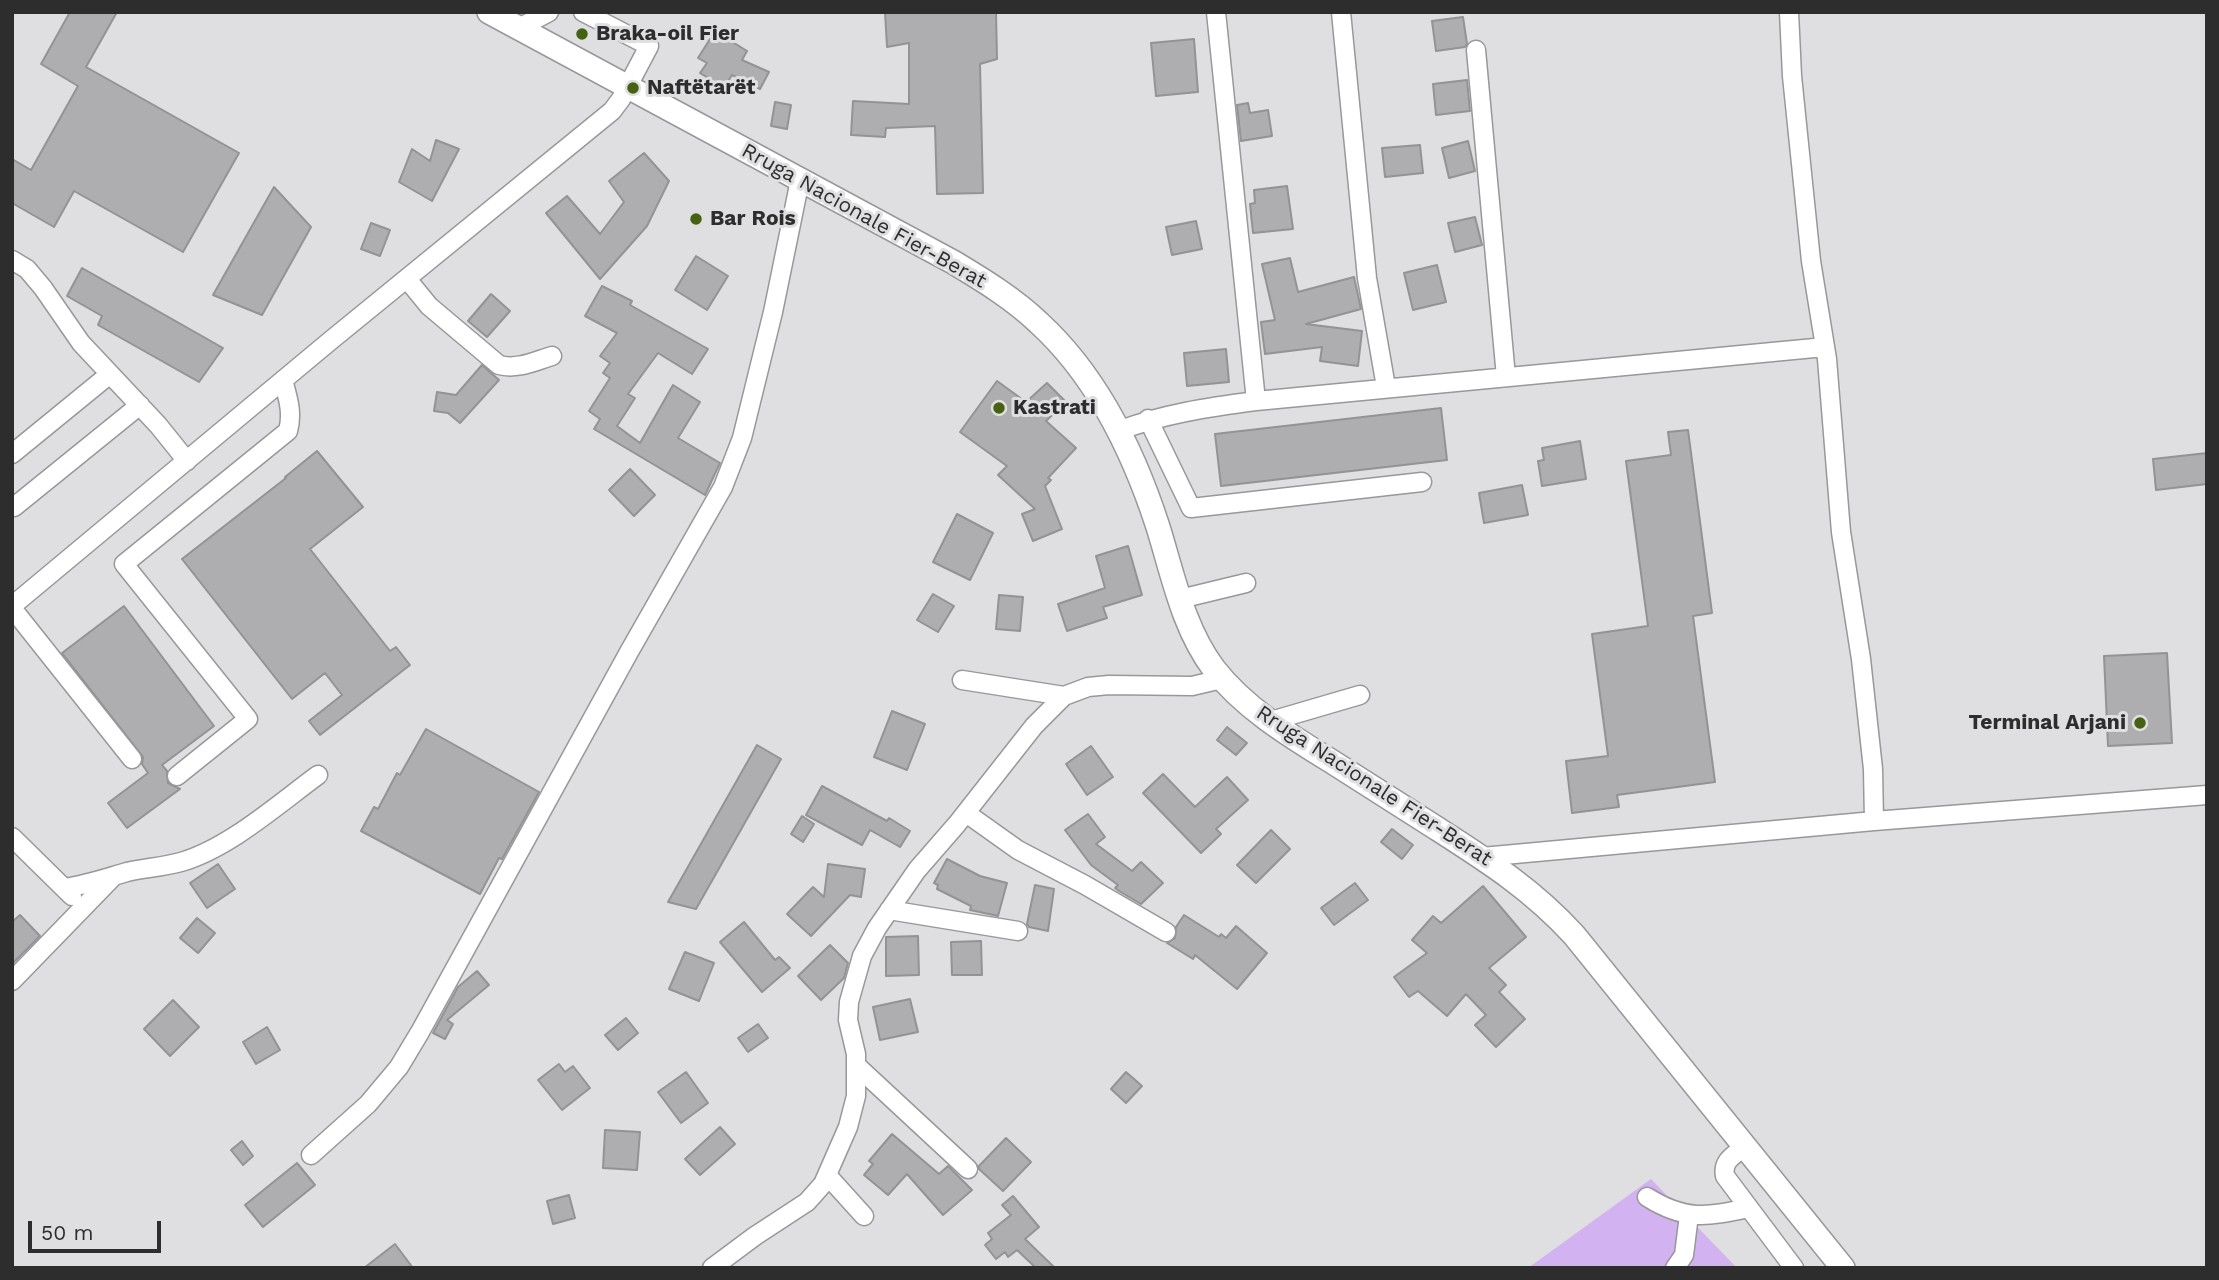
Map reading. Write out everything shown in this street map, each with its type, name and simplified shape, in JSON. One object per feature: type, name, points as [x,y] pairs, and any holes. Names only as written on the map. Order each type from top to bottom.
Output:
[{"type":"main road","name":"Rruga Nacionale Fier-Berat","points":[[489,12],[953,262],[1023,309],[1067,352],[1094,388],[1118,431],[1142,481],[1180,599],[1197,642],[1222,679],[1271,721],[1302,743],[1504,871],[1542,902],[1574,935],[1843,1268]]},
{"type":"street","points":[[519,29],[549,12]]},
{"type":"street","points":[[132,759],[12,607],[283,380],[602,121],[621,99],[649,46],[583,12]]},
{"type":"street","points":[[1216,12],[1256,401]]},
{"type":"street","points":[[1342,12],[1367,278],[1386,387]]},
{"type":"street","points":[[1789,12],[1793,88],[1811,261],[1825,347],[1842,533],[1861,659],[1873,769],[1874,821]]},
{"type":"street","points":[[1475,50],[1506,377]]},
{"type":"street","points":[[311,1155],[368,1104],[399,1067],[723,487],[742,438],[773,312],[800,180]]},
{"type":"street","points":[[12,260],[27,269],[81,343],[140,405],[187,461]]},
{"type":"street","points":[[407,279],[429,306],[499,365],[508,368],[521,366],[552,356]]},
{"type":"street","points":[[1118,431],[1148,419],[1256,401],[1825,347]]},
{"type":"street","points":[[12,454],[110,374]]},
{"type":"street","points":[[177,776],[248,719],[124,564],[288,431],[291,408],[283,380]]},
{"type":"street","points":[[12,505],[14,507],[140,405]]},
{"type":"street","points":[[1148,419],[1191,508],[1422,482]]},
{"type":"street","points":[[1180,599],[1246,583]]},
{"type":"street","points":[[712,1268],[807,1202],[823,1184],[848,1127],[856,1097],[857,1066],[848,1020],[849,1003],[862,956],[917,870],[1034,726],[1064,696],[1088,687],[1192,686],[1222,679]]},
{"type":"street","points":[[962,680],[1064,696]]},
{"type":"street","points":[[1271,721],[1360,695]]},
{"type":"street","points":[[64,888],[180,862],[203,853],[229,839],[318,775]]},
{"type":"street","points":[[1482,857],[1874,821],[2207,795]]},
{"type":"street","points":[[966,813],[1018,850],[1166,932]]},
{"type":"street","points":[[12,837],[83,907]]},
{"type":"street","points":[[12,981],[114,876]]},
{"type":"street","points":[[889,910],[1018,931]]},
{"type":"street","points":[[857,1066],[968,1169]]},
{"type":"street","points":[[1744,1146],[1726,1161],[1723,1167],[1726,1176],[1794,1268]]},
{"type":"street","points":[[827,1175],[864,1216]]},
{"type":"street","points":[[1647,1197],[1673,1212],[1689,1215],[1714,1215],[1748,1208]]},
{"type":"street","points":[[1675,1268],[1684,1255],[1689,1215]]},
{"type":"shaded area","points":[[1651,1179],[1737,1268],[1528,1268]]},
{"type":"building","points":[[70,12],[117,12],[86,67],[239,153],[183,252],[74,191],[54,227],[12,203],[12,159],[31,170],[78,86],[41,64]]},
{"type":"building","points":[[885,12],[996,12],[997,59],[980,64],[983,193],[937,194],[935,126],[886,128],[885,137],[851,135],[853,101],[909,104],[909,43],[887,47]]},
{"type":"building","points":[[1463,17],[1467,44],[1465,47],[1436,51],[1432,21]]},
{"type":"building","points":[[715,31],[747,51],[742,60],[769,72],[760,89],[732,75],[724,88],[700,73],[707,63],[698,58]]},
{"type":"building","points":[[1194,39],[1198,92],[1156,96],[1151,43]]},
{"type":"building","points":[[1467,80],[1470,111],[1436,115],[1433,84]]},
{"type":"building","points":[[775,102],[791,105],[787,129],[771,126]]},
{"type":"building","points":[[1248,103],[1250,113],[1268,110],[1272,136],[1241,141],[1237,105]]},
{"type":"building","points":[[436,140],[459,149],[432,201],[399,182],[412,149],[430,161]]},
{"type":"building","points":[[1468,141],[1475,171],[1449,178],[1442,148]]},
{"type":"building","points":[[1420,145],[1423,173],[1385,177],[1382,148]]},
{"type":"building","points":[[644,153],[669,181],[647,226],[600,279],[546,213],[567,196],[600,234],[624,202],[609,181]]},
{"type":"building","points":[[1287,186],[1293,229],[1253,233],[1250,204],[1255,203],[1254,190]]},
{"type":"building","points":[[274,187],[311,227],[262,315],[213,295]]},
{"type":"building","points":[[1475,217],[1482,245],[1455,252],[1448,223]]},
{"type":"building","points":[[1196,221],[1202,249],[1172,255],[1166,227]]},
{"type":"building","points":[[371,223],[390,230],[380,256],[361,249]]},
{"type":"building","points":[[696,256],[728,276],[707,310],[675,290]]},
{"type":"building","points":[[1290,258],[1298,292],[1354,277],[1361,309],[1306,324],[1362,331],[1358,366],[1320,361],[1322,347],[1265,354],[1261,322],[1275,320],[1262,264]]},
{"type":"building","points":[[1437,265],[1446,302],[1413,310],[1404,273]]},
{"type":"building","points":[[82,268],[223,348],[199,382],[98,325],[102,316],[67,296]]},
{"type":"building","points":[[602,286],[632,301],[630,305],[708,349],[692,374],[658,353],[628,394],[635,398],[617,426],[640,443],[673,385],[700,402],[678,438],[720,463],[705,495],[594,429],[600,419],[589,411],[610,378],[603,373],[610,363],[600,356],[617,333],[585,316]]},
{"type":"building","points":[[491,294],[510,311],[487,337],[468,321]]},
{"type":"building","points":[[1226,349],[1229,382],[1187,386],[1184,353]]},
{"type":"building","points":[[482,365],[499,380],[460,423],[448,413],[434,411],[437,392],[456,395]]},
{"type":"building","points":[[997,381],[1026,402],[1047,383],[1066,402],[1046,421],[1076,448],[1048,478],[1051,480],[1045,486],[1062,529],[1033,541],[1022,514],[1035,509],[998,475],[1007,466],[960,432]]},
{"type":"building","points":[[1441,408],[1447,460],[1221,486],[1215,434]]},
{"type":"building","points":[[1688,430],[1712,613],[1693,616],[1715,782],[1617,795],[1619,807],[1572,813],[1566,761],[1608,756],[1592,634],[1648,626],[1626,461],[1671,455],[1668,432]]},
{"type":"building","points":[[1580,441],[1586,479],[1542,486],[1538,461],[1544,460],[1542,448]]},
{"type":"building","points":[[317,451],[363,507],[310,549],[390,651],[396,647],[410,665],[320,735],[309,721],[342,695],[325,673],[292,699],[182,559]]},
{"type":"building","points":[[2207,453],[2207,484],[2156,490],[2153,459]]},
{"type":"building","points":[[630,469],[655,495],[634,516],[609,490]]},
{"type":"building","points":[[1522,485],[1528,515],[1484,523],[1479,493]]},
{"type":"building","points":[[957,514],[993,533],[970,580],[933,562]]},
{"type":"building","points":[[1128,546],[1142,595],[1103,607],[1107,618],[1067,631],[1058,604],[1105,588],[1096,556]]},
{"type":"building","points":[[933,594],[954,606],[938,632],[917,620]]},
{"type":"building","points":[[999,595],[1023,597],[1020,631],[996,629]]},
{"type":"building","points":[[124,606],[214,726],[162,765],[167,771],[168,783],[180,789],[127,828],[108,803],[148,773],[142,764],[143,757],[62,653]]},
{"type":"building","points":[[2167,653],[2172,743],[2108,746],[2104,656]]},
{"type":"building","points":[[892,711],[925,724],[907,770],[874,757]]},
{"type":"building","points":[[1227,727],[1247,743],[1236,755],[1217,740]]},
{"type":"building","points":[[426,729],[539,792],[480,894],[361,831],[374,807],[378,809],[397,773],[400,775]]},
{"type":"building","points":[[757,745],[781,759],[696,909],[668,902]]},
{"type":"building","points":[[1091,746],[1113,777],[1087,795],[1066,764]]},
{"type":"building","points":[[1163,774],[1195,807],[1227,777],[1248,800],[1216,829],[1221,834],[1201,853],[1143,793]]},
{"type":"building","points":[[822,786],[910,831],[900,847],[870,830],[862,845],[806,815]]},
{"type":"building","points":[[1088,814],[1105,837],[1096,844],[1132,871],[1141,862],[1163,883],[1141,904],[1115,888],[1118,885],[1091,865],[1065,830]]},
{"type":"building","points":[[802,816],[814,824],[803,842],[791,834]]},
{"type":"building","points":[[1392,829],[1413,845],[1402,859],[1381,842]]},
{"type":"building","points":[[1271,830],[1290,849],[1256,883],[1237,865]]},
{"type":"building","points":[[947,859],[980,876],[1007,883],[998,916],[970,910],[971,906],[937,889],[938,885],[934,883]]},
{"type":"building","points":[[218,864],[235,889],[207,908],[190,883]]},
{"type":"building","points":[[828,864],[865,869],[861,897],[850,895],[811,936],[787,914],[813,887],[824,897]]},
{"type":"building","points":[[1355,883],[1368,900],[1334,925],[1321,908]]},
{"type":"building","points":[[1035,885],[1054,889],[1048,931],[1029,927],[1027,924]]},
{"type":"building","points":[[1483,886],[1526,937],[1489,968],[1506,985],[1499,992],[1525,1019],[1496,1047],[1475,1025],[1486,1015],[1466,994],[1447,1016],[1418,991],[1409,997],[1394,977],[1427,953],[1412,940],[1433,916],[1441,923]]},
{"type":"building","points":[[20,915],[40,936],[12,964],[12,922]]},
{"type":"building","points":[[1184,915],[1219,937],[1221,934],[1226,938],[1236,926],[1267,953],[1237,989],[1195,955],[1193,959],[1167,943],[1175,938],[1176,927]]},
{"type":"building","points":[[197,918],[215,933],[198,953],[180,938]]},
{"type":"building","points":[[744,922],[775,960],[779,957],[790,968],[762,992],[720,942]]},
{"type":"building","points":[[918,936],[919,975],[886,976],[886,937]]},
{"type":"building","points":[[981,941],[982,975],[952,975],[951,942]]},
{"type":"building","points":[[830,945],[848,963],[844,978],[821,1000],[798,976]]},
{"type":"building","points":[[685,952],[714,963],[699,1001],[669,989]]},
{"type":"building","points":[[477,971],[489,985],[447,1020],[453,1024],[445,1039],[433,1033],[458,987]]},
{"type":"building","points":[[910,999],[918,1032],[880,1040],[873,1007]]},
{"type":"building","points":[[173,1000],[199,1027],[170,1056],[144,1029]]},
{"type":"building","points":[[626,1018],[638,1033],[618,1050],[605,1035]]},
{"type":"building","points":[[758,1024],[768,1038],[748,1052],[738,1038]]},
{"type":"building","points":[[267,1027],[280,1050],[256,1064],[243,1042]]},
{"type":"building","points":[[559,1064],[565,1072],[573,1066],[590,1088],[562,1110],[538,1080]]},
{"type":"building","points":[[686,1072],[708,1103],[681,1123],[658,1092]]},
{"type":"building","points":[[1126,1072],[1142,1086],[1126,1103],[1111,1089]]},
{"type":"building","points":[[720,1127],[735,1144],[700,1175],[685,1159]]},
{"type":"building","points":[[605,1130],[640,1132],[637,1170],[603,1168]]},
{"type":"building","points":[[892,1134],[939,1174],[948,1166],[972,1190],[943,1215],[907,1174],[888,1195],[864,1175],[873,1164],[869,1161]]},
{"type":"building","points":[[1006,1138],[1031,1162],[1003,1191],[979,1166]]},
{"type":"building","points":[[242,1141],[253,1156],[243,1165],[231,1150]]},
{"type":"building","points":[[297,1163],[315,1185],[263,1227],[245,1205]]},
{"type":"building","points":[[569,1195],[575,1218],[553,1224],[547,1201]]},
{"type":"building","points":[[1013,1196],[1039,1227],[1025,1239],[1055,1268],[1036,1268],[1017,1250],[1008,1257],[1005,1252],[996,1259],[985,1245],[992,1239],[988,1233],[1011,1215],[1002,1205]]},
{"type":"building","points":[[395,1244],[413,1268],[364,1268]]},
{"type":"place","name":"Braka-oil Fier","points":[[582,34]]},
{"type":"place","name":"Naftëtarët","points":[[633,88]]},
{"type":"place","name":"Bar Rois","points":[[696,219]]},
{"type":"place","name":"Kastrati","points":[[999,408]]},
{"type":"place","name":"Terminal Arjani","points":[[2140,723]]}]
